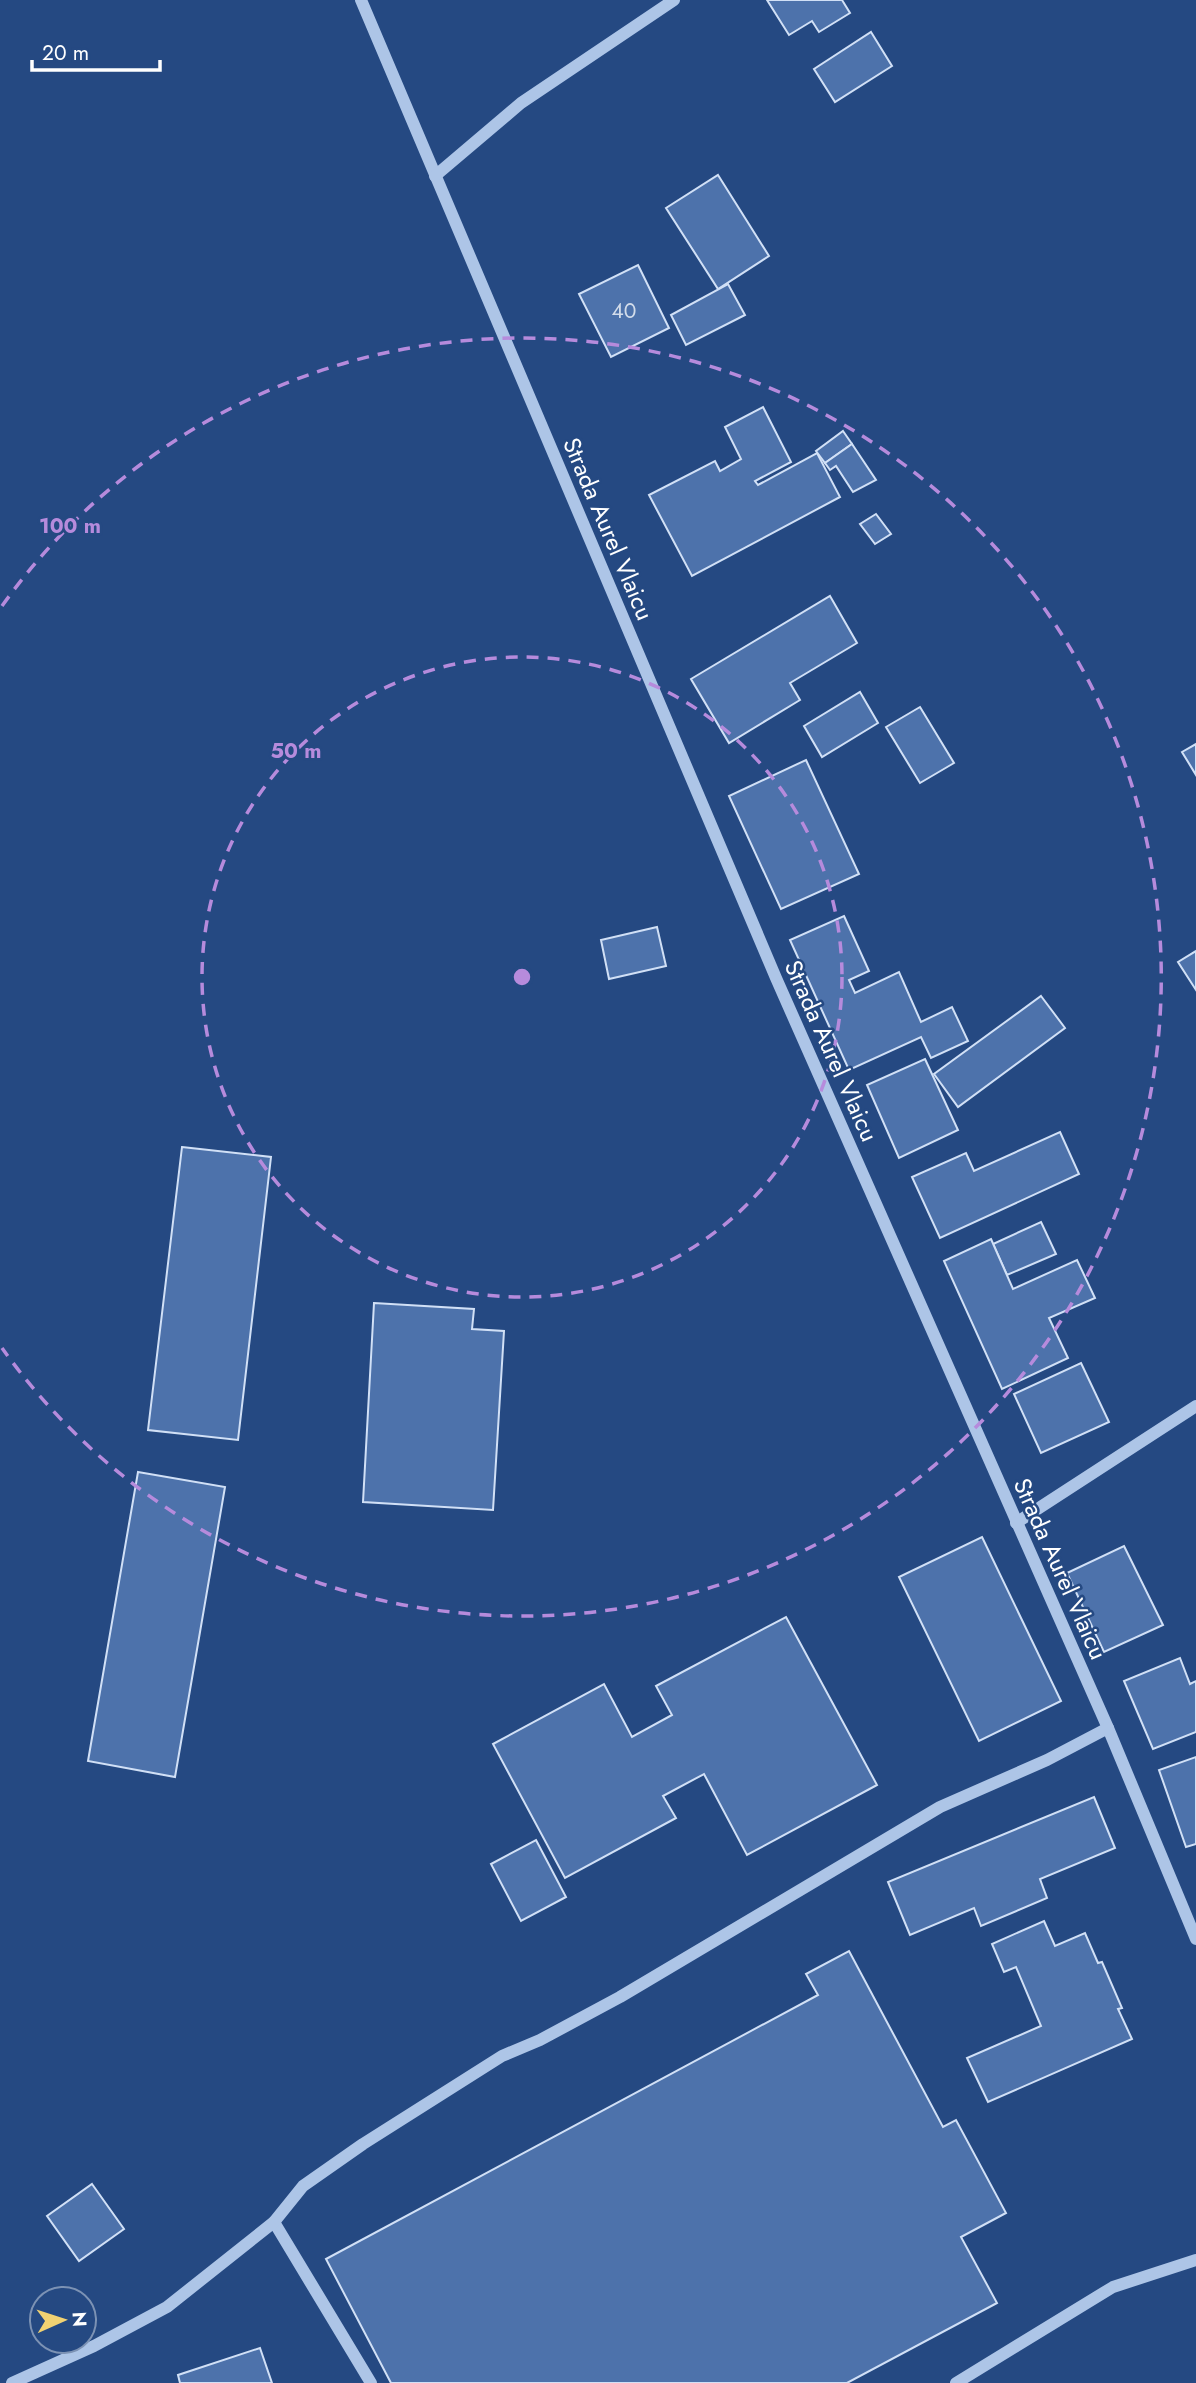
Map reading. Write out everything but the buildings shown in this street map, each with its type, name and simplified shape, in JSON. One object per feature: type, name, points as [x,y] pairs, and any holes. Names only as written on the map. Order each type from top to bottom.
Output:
[{"type":"street","name":"Strada Aurel Vlaicu","points":[[361,0],[776,978],[1108,1728],[1196,1939]]},
{"type":"street","points":[[435,176],[521,103],[674,0]]},
{"type":"street","points":[[1016,1522],[1196,1406]]},
{"type":"street","points":[[12,2383],[94,2346],[167,2307],[274,2222],[303,2186],[363,2144],[502,2056],[540,2040],[620,1997],[940,1807],[1047,1760],[1108,1728]]},
{"type":"street","points":[[274,2222],[371,2383]]},
{"type":"street","points":[[956,2383],[1113,2287],[1196,2260]]}]
